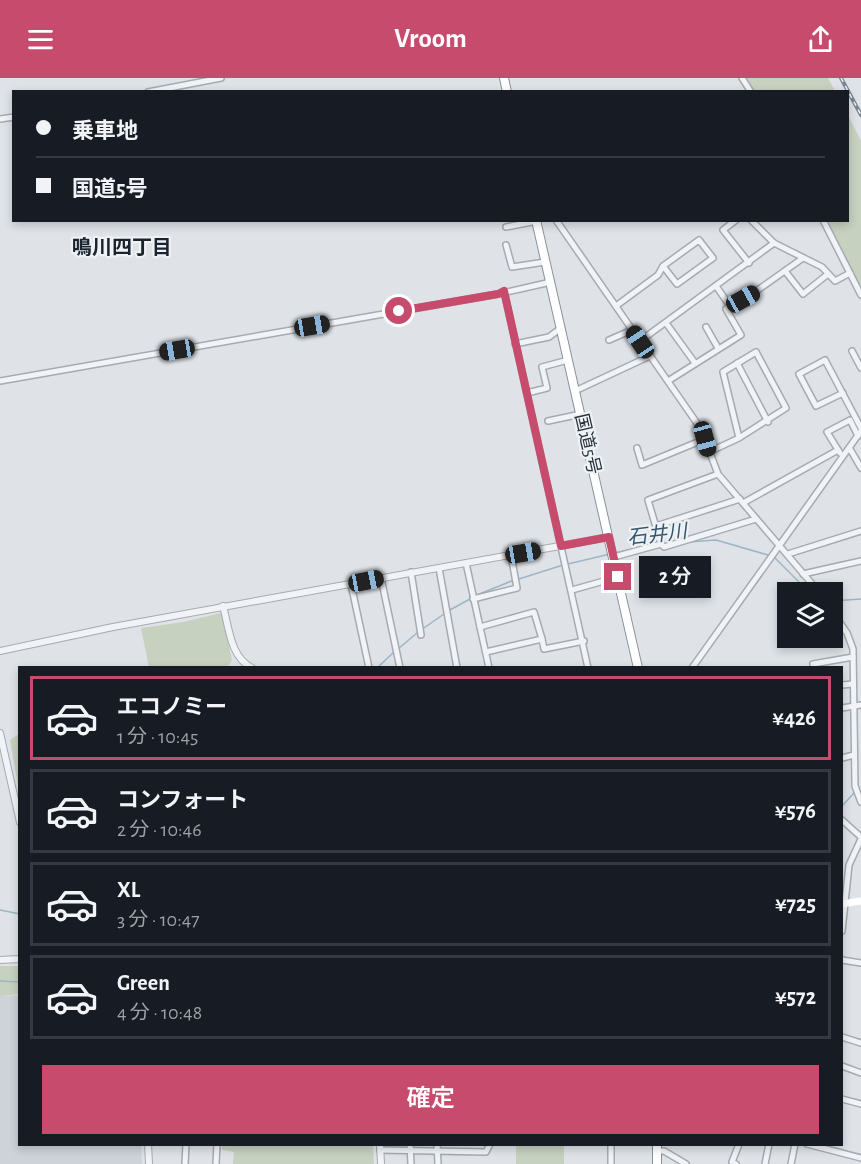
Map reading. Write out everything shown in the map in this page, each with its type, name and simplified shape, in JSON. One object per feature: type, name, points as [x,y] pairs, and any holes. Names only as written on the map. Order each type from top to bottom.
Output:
[{"type":"highway","name":"国道5号","points":[[536,222],[638,666]]},
{"type":"highway","points":[[657,1148],[657,1164]]},
{"type":"main road","points":[[843,904],[861,901]]},
{"type":"street","points":[[158,90],[221,78]]},
{"type":"street","points":[[506,227],[531,222]]},
{"type":"street","points":[[557,222],[701,429],[718,474],[810,582]]},
{"type":"street","points":[[733,222],[723,230],[749,263]]},
{"type":"street","points":[[753,222],[774,243],[822,267],[835,281],[850,273]]},
{"type":"street","points":[[824,222],[861,295]]},
{"type":"street","points":[[616,306],[657,275],[663,267],[699,240],[712,258],[676,284],[663,267]]},
{"type":"street","points":[[640,342],[774,243]]},
{"type":"street","points":[[506,245],[512,267],[545,262]]},
{"type":"street","points":[[668,381],[741,335],[726,309],[803,258]]},
{"type":"street","points":[[785,271],[803,294],[828,274]]},
{"type":"street","points":[[0,381],[498,294],[550,282]]},
{"type":"street","points":[[716,286],[730,306]]},
{"type":"street","points":[[504,291],[584,640],[588,666]]},
{"type":"street","points":[[666,323],[695,363]]},
{"type":"street","points":[[706,327],[718,348]]},
{"type":"street","points":[[515,344],[549,337],[561,328]]},
{"type":"street","points":[[609,340],[632,330]]},
{"type":"street","points":[[852,351],[859,358],[861,368]]},
{"type":"street","points":[[709,452],[740,438],[768,422],[786,408],[756,352],[723,372],[740,438]]},
{"type":"street","points":[[575,391],[650,356]]},
{"type":"street","points":[[527,393],[547,388],[542,366],[568,360]]},
{"type":"street","points":[[843,393],[816,406],[799,374],[825,360],[843,393],[860,432]]},
{"type":"street","points":[[737,363],[768,422]]},
{"type":"street","points":[[548,421],[581,414]]},
{"type":"street","points":[[843,457],[827,432],[850,420],[860,432]]},
{"type":"street","points":[[693,666],[860,432]]},
{"type":"street","points":[[637,448],[642,465],[705,439]]},
{"type":"street","points":[[850,449],[861,468]]},
{"type":"street","points":[[656,526],[741,501],[838,450]]},
{"type":"street","points":[[718,474],[648,500],[664,547],[756,519]]},
{"type":"street","points":[[788,554],[861,531]]},
{"type":"street","points":[[0,651],[223,606],[609,537]]},
{"type":"street","points":[[614,557],[661,543]]},
{"type":"street","points":[[473,599],[518,588],[511,555]]},
{"type":"street","points":[[803,574],[861,561]]},
{"type":"street","points":[[466,563],[489,666]]},
{"type":"street","points":[[439,567],[457,666]]},
{"type":"street","points":[[411,572],[421,635]]},
{"type":"street","points":[[572,590],[618,577]]},
{"type":"street","points":[[381,578],[400,666]]},
{"type":"street","points":[[351,584],[369,666]]},
{"type":"street","points":[[223,606],[235,651],[241,660],[249,666]]},
{"type":"street","points":[[480,627],[534,612],[544,649],[584,640]]},
{"type":"street","points":[[843,628],[851,641],[854,660],[855,786],[861,802]]},
{"type":"street","points":[[486,652],[542,639]]},
{"type":"street","points":[[814,666],[813,664],[854,660],[861,663]]},
{"type":"street","points":[[843,685],[853,684]]},
{"type":"street","points":[[843,708],[861,705]]},
{"type":"street","points":[[0,733],[18,813]]},
{"type":"street","points":[[843,758],[854,755]]},
{"type":"street","points":[[843,821],[861,838],[849,865],[843,904]]},
{"type":"street","points":[[843,864],[849,865]]},
{"type":"street","points":[[0,960],[18,959]]},
{"type":"street","points":[[843,960],[861,963]]},
{"type":"street","points":[[843,1037],[861,1042]]},
{"type":"street","points":[[843,1066],[861,1073]]},
{"type":"street","points":[[843,1099],[861,1104]]},
{"type":"street","points":[[148,1146],[149,1164]]},
{"type":"street","points":[[186,1146],[186,1164]]},
{"type":"street","points":[[216,1164],[217,1146]]},
{"type":"street","points":[[437,1146],[438,1164]]},
{"type":"street","points":[[464,1146],[464,1152]]},
{"type":"street","points":[[381,1164],[380,1147],[437,1152],[486,1152],[489,1146]]},
{"type":"street","points":[[610,1164],[611,1146]]},
{"type":"street","points":[[736,1164],[732,1162],[738,1146]]},
{"type":"street","points":[[765,1164],[769,1146]]},
{"type":"street","points":[[791,1164],[795,1146]]},
{"type":"street","points":[[815,1146],[861,1158]]},
{"type":"street","points":[[410,1148],[411,1164]]},
{"type":"street","points":[[657,1148],[686,1164]]},
{"type":"shaded area","points":[[18,995],[18,1146],[141,1146],[142,1164],[0,1164],[0,996]]},
{"type":"green space","points":[[742,78],[828,78],[834,90],[748,90]]},
{"type":"green space","points":[[849,117],[861,141],[861,288],[824,222],[849,222]]},
{"type":"green space","points":[[221,613],[232,660],[229,666],[149,666],[141,628],[183,622]]},
{"type":"green space","points":[[18,735],[18,785],[10,740]]},
{"type":"green space","points":[[0,966],[18,966],[18,994],[0,996]]},
{"type":"green space","points":[[222,1146],[373,1146],[374,1164],[233,1164],[234,1152],[222,1150]]},
{"type":"green space","points":[[516,1146],[564,1146],[564,1164],[516,1164]]},
{"type":"waterway","name":"石井川","points":[[688,542],[716,540],[768,555]]},
{"type":"waterway","name":"石井川","points":[[614,553],[633,549]]},
{"type":"waterway","name":"石井川","points":[[568,564],[610,554]]},
{"type":"waterway","name":"石井川","points":[[773,556],[799,582]]},
{"type":"waterway","name":"石井川","points":[[519,579],[563,565]]},
{"type":"waterway","name":"石井川","points":[[477,595],[514,580]]},
{"type":"waterway","name":"石井川","points":[[448,611],[470,599]]},
{"type":"waterway","name":"石井川","points":[[843,600],[861,599]]},
{"type":"waterway","name":"石井川","points":[[421,630],[444,614]]},
{"type":"waterway","name":"石井川","points":[[398,649],[417,633]]},
{"type":"waterway","name":"石井川","points":[[379,666],[394,652]]},
{"type":"waterway","points":[[843,805],[854,793]]},
{"type":"waterway","name":"石井川","points":[[0,910],[18,914]]},
{"type":"waterway","points":[[0,981],[18,982]]},
{"type":"railway","points":[[841,78],[847,90]]},
{"type":"railway","points":[[849,93],[861,115]]},
{"type":"district","name":"鳴川四丁目","points":[[122,247]]},
{"type":"route","points":[[399,311],[498,294],[504,291],[561,546],[609,537],[618,577]]}]
